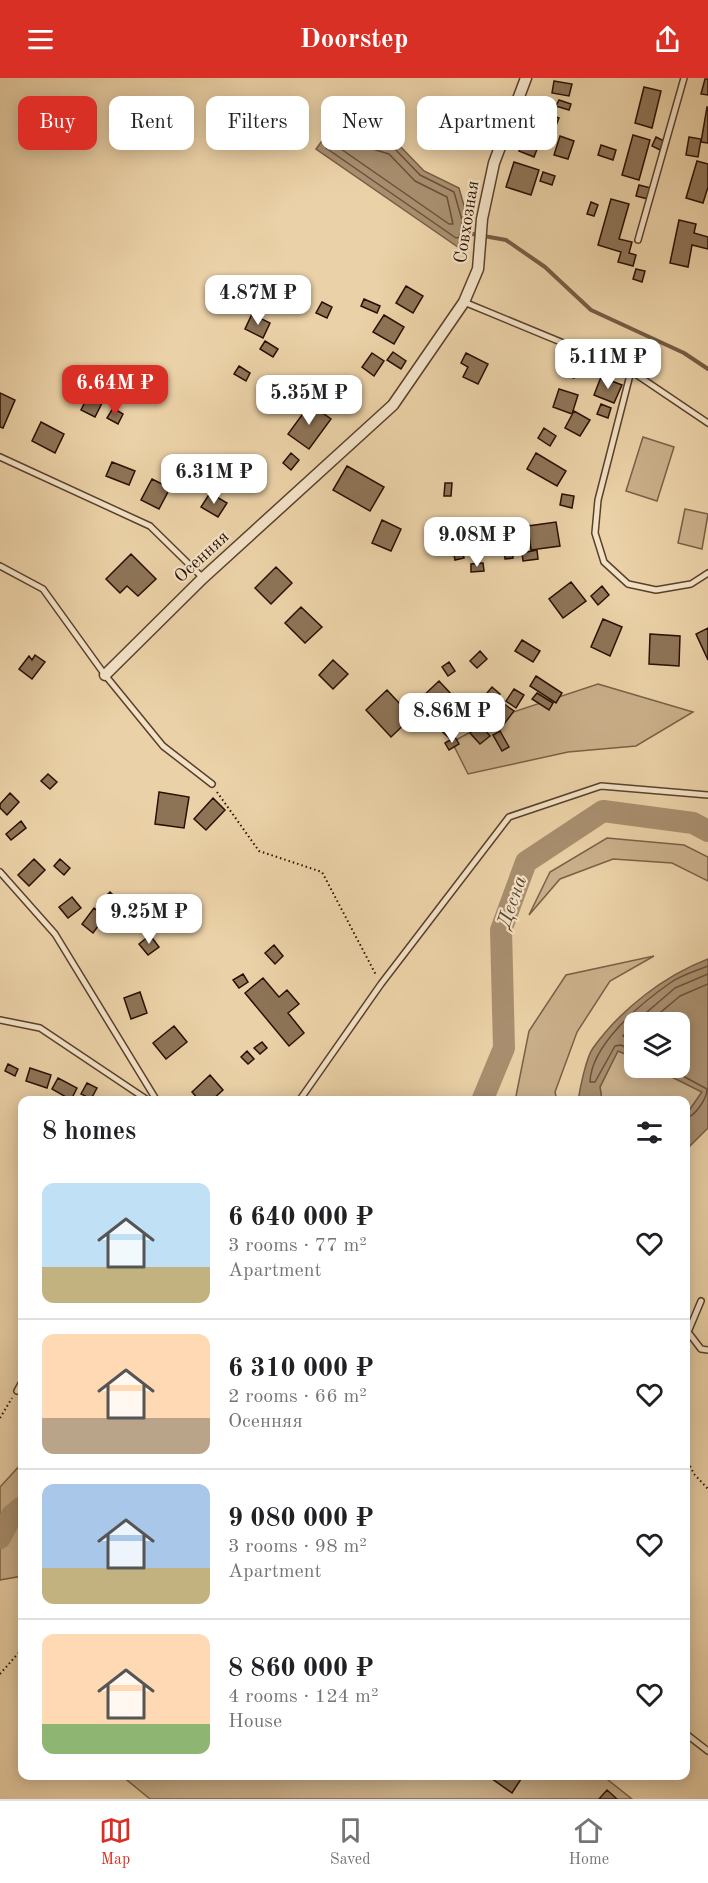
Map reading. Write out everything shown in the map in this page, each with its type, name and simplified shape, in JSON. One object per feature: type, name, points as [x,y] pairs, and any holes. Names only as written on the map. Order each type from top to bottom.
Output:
[{"type":"street","name":"Совхозная","points":[[464,302],[478,269],[482,219],[494,163],[526,78]]},
{"type":"street","name":"Осенняя","points":[[105,675],[203,578],[393,405],[464,302]]},
{"type":"lane","points":[[638,240],[684,78]]},
{"type":"lane","points":[[464,302],[631,371],[708,423]]},
{"type":"lane","points":[[631,371],[598,500],[595,532],[604,562],[628,584],[656,590],[691,584],[708,573]]},
{"type":"lane","points":[[0,457],[150,526],[203,578]]},
{"type":"lane","points":[[0,566],[43,589],[105,675],[163,746],[212,784]]},
{"type":"lane","points":[[303,1096],[381,984],[509,817],[601,786],[708,795]]},
{"type":"lane","points":[[0,872],[55,934],[154,1096]]},
{"type":"lane","points":[[0,1020],[40,1028],[142,1096]]},
{"type":"lane","points":[[690,1327],[701,1301]]},
{"type":"lane","points":[[690,1335],[701,1349],[708,1350]]},
{"type":"lane","points":[[690,1737],[708,1751]]},
{"type":"path","points":[[212,784],[259,851],[322,872],[381,984]]},
{"type":"path","points":[[0,1418],[17,1391]]},
{"type":"path","points":[[690,1466],[694,1474],[708,1488]]},
{"type":"path","points":[[0,1674],[18,1654]]},
{"type":"shaded area","points":[[643,437],[674,447],[657,501],[626,491]]},
{"type":"shaded area","points":[[685,509],[708,514],[702,549],[678,543]]},
{"type":"shaded area","points":[[598,684],[693,712],[636,746],[568,752],[468,774],[452,742],[498,717]]},
{"type":"shaded area","points":[[607,838],[684,845],[708,857],[708,881],[672,863],[613,859],[560,879],[529,915],[550,872]]},
{"type":"shaded area","points":[[654,956],[610,981],[577,1032],[555,1092],[556,1096],[516,1096],[529,1031],[566,975]]},
{"type":"shaded area","points":[[618,1050],[624,1053],[624,1078],[674,1078],[702,1092],[690,1109],[690,1096],[601,1096],[600,1087]]},
{"type":"shaded area","points":[[18,1467],[18,1577],[0,1580],[0,1487]]},
{"type":"shaded area","points":[[127,1780],[608,1780],[632,1799],[150,1799]]},
{"type":"water","points":[[321,142],[321,150],[404,150],[424,171],[459,188],[468,220],[465,252],[316,149]]},
{"type":"water","points":[[708,959],[708,1128],[690,1146],[690,1109],[702,1092],[674,1078],[690,1078],[690,1012],[625,1012],[644,995],[675,975]]},
{"type":"water","points":[[624,1013],[624,1054],[618,1051],[600,1087],[601,1096],[579,1096],[590,1053]]},
{"type":"building","points":[[705,79],[708,79],[708,95],[701,94]]},
{"type":"building","points":[[554,81],[572,84],[569,96],[552,93]]},
{"type":"building","points":[[644,87],[661,91],[652,128],[635,123]]},
{"type":"building","points":[[559,100],[571,104],[569,110],[557,106]]},
{"type":"building","points":[[708,107],[708,143],[701,142]]},
{"type":"building","points":[[633,135],[650,140],[639,180],[622,175]]},
{"type":"building","points":[[560,136],[574,141],[568,159],[554,155]]},
{"type":"building","points":[[656,137],[664,141],[660,150],[652,146]]},
{"type":"building","points":[[689,137],[701,139],[698,157],[686,155]]},
{"type":"building","points":[[601,145],[616,150],[613,160],[598,155]]},
{"type":"building","points":[[519,150],[537,150],[534,157]]},
{"type":"building","points":[[697,161],[708,164],[708,187],[703,203],[686,198]]},
{"type":"building","points":[[514,162],[539,170],[531,195],[506,187]]},
{"type":"building","points":[[543,172],[555,176],[552,185],[540,181]]},
{"type":"building","points":[[639,185],[651,188],[648,199],[636,196]]},
{"type":"building","points":[[611,199],[629,204],[619,239],[632,242],[629,253],[636,255],[633,266],[618,262],[621,252],[598,245]]},
{"type":"building","points":[[591,202],[598,205],[594,216],[587,214]]},
{"type":"building","points":[[679,220],[696,224],[694,233],[708,237],[708,249],[692,245],[688,267],[670,263]]},
{"type":"building","points":[[636,269],[645,271],[642,282],[633,279]]},
{"type":"building","points":[[406,286],[423,296],[413,313],[396,303]]},
{"type":"building","points":[[364,299],[380,306],[377,313],[361,306]]},
{"type":"building","points":[[322,302],[332,307],[327,318],[316,313]]},
{"type":"building","points":[[252,314],[270,323],[263,338],[245,329]]},
{"type":"building","points":[[384,315],[404,327],[394,344],[373,332]]},
{"type":"building","points":[[265,341],[278,349],[273,357],[260,349]]},
{"type":"building","points":[[393,352],[406,361],[401,369],[387,360]]},
{"type":"building","points":[[372,353],[384,361],[374,376],[362,367]]},
{"type":"building","points":[[466,353],[488,364],[478,384],[463,377],[468,367],[461,363]]},
{"type":"building","points":[[564,360],[578,365],[574,378],[559,373]]},
{"type":"building","points":[[239,366],[250,373],[246,381],[234,374]]},
{"type":"building","points":[[601,377],[622,385],[614,403],[594,395]]},
{"type":"building","points":[[318,385],[332,391],[325,406],[312,400]]},
{"type":"building","points":[[559,389],[578,395],[572,414],[553,407]]},
{"type":"building","points":[[0,393],[15,400],[3,428],[0,427]]},
{"type":"building","points":[[89,394],[103,401],[95,417],[81,410]]},
{"type":"building","points":[[310,404],[331,419],[309,449],[288,434]]},
{"type":"building","points":[[601,404],[611,408],[608,418],[597,414]]},
{"type":"building","points":[[113,408],[123,414],[118,424],[107,418]]},
{"type":"building","points":[[574,411],[590,420],[580,436],[565,428]]},
{"type":"building","points":[[41,422],[64,434],[55,453],[32,441]]},
{"type":"building","points":[[544,428],[556,436],[550,446],[538,438]]},
{"type":"building","points":[[291,453],[299,460],[291,470],[283,463]]},
{"type":"building","points":[[536,453],[566,471],[557,486],[527,469]]},
{"type":"building","points":[[222,457],[233,461],[230,470],[219,465]]},
{"type":"building","points":[[112,462],[135,471],[129,485],[106,476]]},
{"type":"building","points":[[347,466],[384,487],[370,511],[333,490]]},
{"type":"building","points":[[152,479],[170,488],[159,509],[141,500]]},
{"type":"building","points":[[445,483],[452,483],[451,496],[444,496]]},
{"type":"building","points":[[210,493],[227,503],[218,517],[201,507]]},
{"type":"building","points":[[562,494],[574,496],[572,508],[560,505]]},
{"type":"building","points":[[382,520],[401,529],[391,551],[372,543]]},
{"type":"building","points":[[556,522],[560,546],[531,550],[528,526]]},
{"type":"building","points":[[504,546],[512,546],[513,558],[505,559]]},
{"type":"building","points":[[462,548],[464,558],[455,560],[453,550]]},
{"type":"building","points":[[537,550],[538,559],[523,561],[522,553]]},
{"type":"building","points":[[131,554],[156,579],[138,596],[127,586],[120,593],[106,579]]},
{"type":"building","points":[[483,563],[484,571],[471,572],[471,564]]},
{"type":"building","points":[[276,567],[292,583],[271,604],[255,588]]},
{"type":"building","points":[[571,582],[586,601],[563,618],[549,599]]},
{"type":"building","points":[[602,586],[609,595],[598,605],[591,596]]},
{"type":"building","points":[[301,607],[322,627],[305,643],[285,623]]},
{"type":"building","points":[[603,619],[622,627],[610,656],[591,647]]},
{"type":"building","points":[[708,628],[708,660],[696,634]]},
{"type":"building","points":[[650,634],[680,636],[679,666],[649,664]]},
{"type":"building","points":[[522,640],[540,651],[533,662],[515,651]]},
{"type":"building","points":[[480,651],[487,659],[477,668],[470,661]]},
{"type":"building","points":[[35,655],[45,662],[32,679],[19,669],[29,656],[32,660]]},
{"type":"building","points":[[333,660],[348,674],[333,689],[319,675]]},
{"type":"building","points":[[449,662],[455,671],[448,676],[442,667]]},
{"type":"building","points":[[536,676],[562,693],[556,703],[530,686]]},
{"type":"building","points":[[439,681],[452,695],[434,711],[421,698]]},
{"type":"building","points":[[492,687],[500,694],[489,706],[482,699]]},
{"type":"building","points":[[514,689],[524,695],[516,708],[506,701]]},
{"type":"building","points":[[387,690],[412,717],[391,737],[366,710]]},
{"type":"building","points":[[537,693],[553,703],[549,710],[532,699]]},
{"type":"building","points":[[504,704],[514,711],[504,724],[495,717]]},
{"type":"building","points":[[450,708],[464,721],[449,738],[435,725]]},
{"type":"building","points":[[480,724],[490,736],[480,744],[470,733]]},
{"type":"building","points":[[500,731],[509,747],[502,751],[493,735]]},
{"type":"building","points":[[455,737],[459,744],[449,750],[445,743]]},
{"type":"building","points":[[48,774],[57,782],[50,789],[41,781]]},
{"type":"building","points":[[159,792],[189,797],[184,828],[155,824]]},
{"type":"building","points":[[10,793],[19,802],[7,815],[0,808],[0,804]]},
{"type":"building","points":[[213,798],[225,810],[206,830],[194,819]]},
{"type":"building","points":[[21,821],[26,828],[11,840],[6,834]]},
{"type":"building","points":[[34,859],[45,870],[29,886],[18,875]]},
{"type":"building","points":[[60,859],[70,868],[64,875],[54,866]]},
{"type":"building","points":[[110,892],[120,902],[109,913],[99,903]]},
{"type":"building","points":[[72,897],[81,908],[68,918],[59,907]]},
{"type":"building","points":[[94,908],[105,917],[93,933],[82,924]]},
{"type":"building","points":[[150,935],[159,947],[148,955],[139,944]]},
{"type":"building","points":[[274,945],[283,956],[275,964],[265,953]]},
{"type":"building","points":[[243,974],[248,982],[239,988],[233,980]]},
{"type":"building","points":[[263,978],[279,997],[287,990],[299,1004],[288,1013],[304,1033],[289,1046],[245,993]]},
{"type":"building","points":[[140,992],[147,1013],[131,1019],[124,998]]},
{"type":"building","points":[[174,1026],[187,1042],[166,1059],[153,1043]]},
{"type":"building","points":[[262,1042],[267,1048],[260,1054],[254,1048]]},
{"type":"building","points":[[247,1051],[254,1059],[248,1064],[241,1057]]},
{"type":"building","points":[[8,1064],[18,1069],[15,1076],[5,1071]]},
{"type":"building","points":[[30,1068],[51,1075],[47,1088],[26,1081]]},
{"type":"building","points":[[210,1075],[223,1090],[216,1096],[196,1096],[192,1092]]},
{"type":"building","points":[[58,1078],[77,1088],[73,1096],[64,1096],[52,1089]]},
{"type":"building","points":[[87,1083],[97,1088],[93,1096],[81,1094]]},
{"type":"building","points":[[494,1780],[520,1780],[512,1793]]},
{"type":"building","points":[[607,1790],[617,1799],[599,1799]]},
{"type":"waterway","points":[[467,233],[506,240],[545,267],[591,310],[684,353],[708,369]]},
{"type":"waterway","name":"Десна","points":[[484,1096],[504,1048],[501,930],[526,862],[603,811],[693,823],[708,831]]},
{"type":"waterway","name":"Десна","points":[[0,1538],[12,1515],[18,1510]]}]
